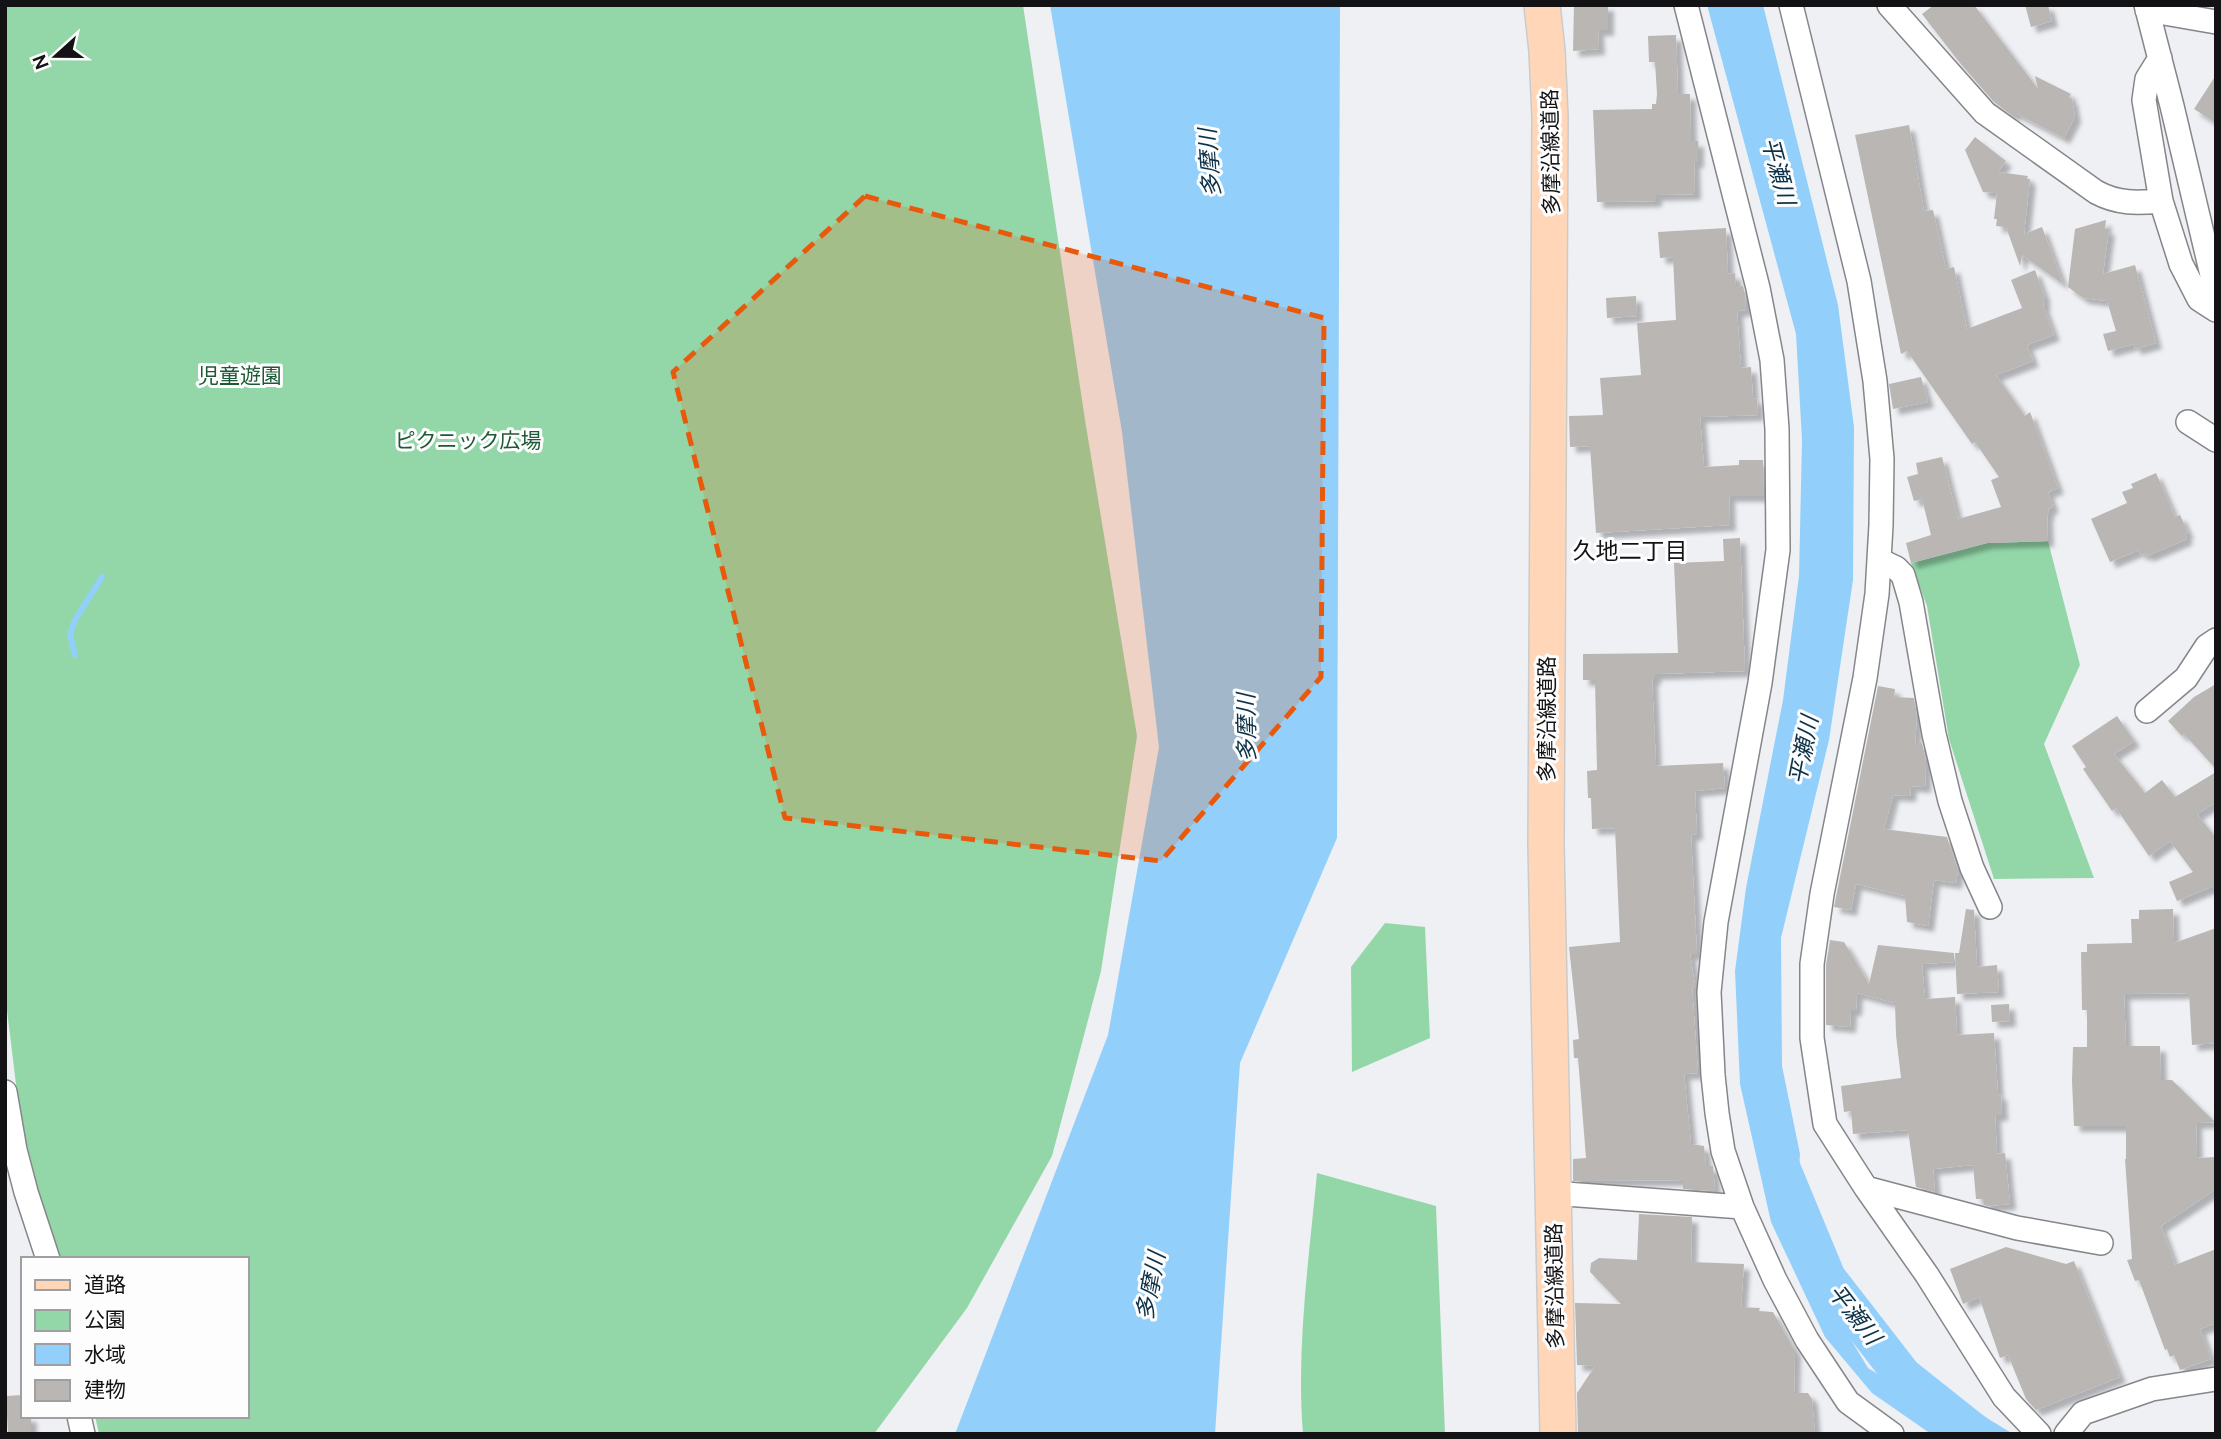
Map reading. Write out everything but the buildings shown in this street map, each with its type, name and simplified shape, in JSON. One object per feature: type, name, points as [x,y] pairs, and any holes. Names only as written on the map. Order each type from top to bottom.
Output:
[{"type":"main road","name":"多摩沿線道路","points":[[1542,5],[1550,117],[1546,844],[1558,1434]]},
{"type":"street","points":[[1686,5],[1758,288],[1772,360],[1777,429],[1778,550],[1760,683],[1716,922],[1709,992],[1717,1113],[1723,1150],[1742,1207],[1775,1280],[1829,1376],[1848,1402],[1892,1434]]},
{"type":"street","points":[[1791,5],[1859,281],[1873,368],[1882,459],[1879,560],[1865,678],[1822,894],[1812,964],[1812,1038],[1825,1124],[1927,1275],[2004,1397],[2039,1434]]},
{"type":"street","points":[[1889,5],[1985,113],[2108,198],[2128,204],[2161,201]]},
{"type":"street","points":[[2216,22],[2147,8],[2216,292]]},
{"type":"street","points":[[2160,58],[2147,79],[2144,100],[2161,201],[2181,264],[2199,299],[2216,310]]},
{"type":"street","points":[[2188,422],[2216,440]]},
{"type":"street","points":[[1879,560],[1896,568],[1903,575],[1911,602],[1934,734],[1950,801],[1972,868],[1990,907]]},
{"type":"street","points":[[2147,711],[2186,678],[2207,646],[2216,640]]},
{"type":"street","points":[[5,1092],[15,1150],[47,1257]]},
{"type":"street","points":[[1866,1188],[2017,1228],[2101,1243]]},
{"type":"street","points":[[1552,1194],[1742,1207]]},
{"type":"street","points":[[2066,1434],[2083,1413],[2152,1389],[2216,1379]]},
{"type":"highlighted area","points":[[865,196],[1324,318],[1321,677],[1161,861],[785,818],[673,372]]},
{"type":"green space","points":[[5,5],[1023,5],[1085,420],[1137,736],[1101,971],[1052,1156],[967,1308],[874,1434],[99,1434],[95,1418],[248,1418],[248,1257],[57,1257],[41,1205],[20,1117],[5,994]]},
{"type":"green space","points":[[2048,541],[2080,665],[2044,744],[2094,878],[1994,879],[1949,739],[1927,606],[1911,563],[1987,543]]},
{"type":"green space","points":[[1385,923],[1425,927],[1430,1038],[1352,1072],[1351,967]]},
{"type":"green space","points":[[1317,1173],[1436,1206],[1445,1434],[1303,1434],[1302,1336]]},
{"type":"water","name":"多摩川","points":[[1050,5],[1340,5],[1337,838],[1240,1063],[1215,1434],[955,1434],[1108,1035],[1159,747],[1122,432]]},
{"type":"water","points":[[1707,5],[1763,5],[1838,305],[1854,427],[1853,580],[1829,740],[1781,938],[1782,1066],[1800,1154],[1795,1220],[1835,1313],[1868,1368],[1897,1386],[1943,1391],[2013,1434],[1931,1434],[1872,1393],[1825,1337],[1771,1222],[1740,1084],[1735,971],[1746,888],[1783,700],[1799,576],[1802,440],[1796,334]]},
{"type":"waterway","points":[[75,655],[70,634],[75,620],[102,577]]},
{"type":"waterway","name":"平瀬川","points":[[1779,1153],[1781,1167],[1827,1278],[1903,1376],[1976,1434]]},
{"type":"district","name":"久地二丁目","points":[[1630,550]]},
{"type":"park label","name":"児童遊園","points":[[240,375]]},
{"type":"park label","name":"ピクニック広場","points":[[468,440]]}]
